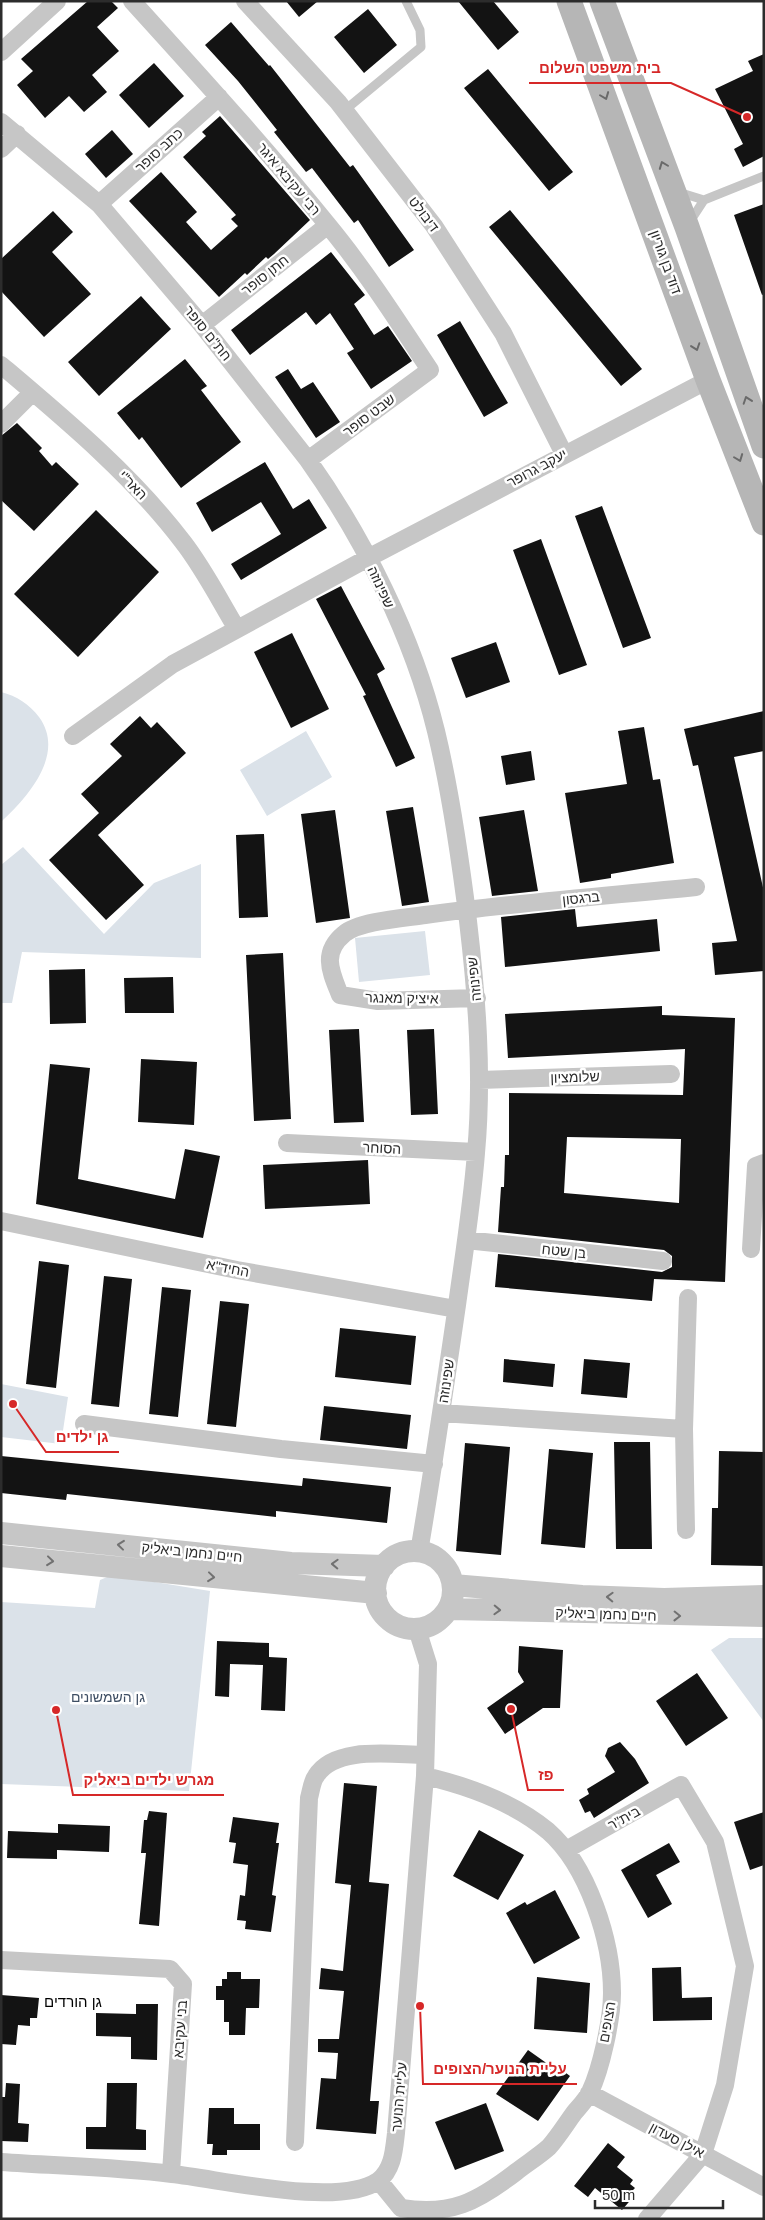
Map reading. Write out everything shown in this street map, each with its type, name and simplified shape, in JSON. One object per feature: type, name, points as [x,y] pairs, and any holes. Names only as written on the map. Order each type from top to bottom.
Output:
[{"type":"main road","name":"דוד בן גוריון","points":[[569,1],[644,201],[708,380],[764,523]]},
{"type":"main road","points":[[602,1],[673,191],[764,446]]},
{"type":"street","points":[[1,52],[57,1]]},
{"type":"street","name":"רבי עקיבא איגר","points":[[132,1],[219,97],[328,225],[386,302],[430,370]]},
{"type":"street","name":"דיבולט","points":[[245,1],[345,110],[434,226],[503,332],[564,454]]},
{"type":"street","name":"כתב סופר","points":[[99,204],[219,97]]},
{"type":"street","name":"חת\"ם סופר","points":[[1,113],[17,134]]},
{"type":"street","name":"חת\"ם סופר","points":[[1,122],[99,204],[202,325],[324,482],[368,558]]},
{"type":"street","points":[[1,149],[17,134]]},
{"type":"street","name":"חתן סופר","points":[[202,325],[328,225]]},
{"type":"street","name":"האר\"י","points":[[1,365],[102,453],[146,498],[184,543],[237,629]]},
{"type":"street","name":"שבט סופר","points":[[308,460],[430,370]]},
{"type":"street","name":"יעקב גרופר","points":[[73,736],[173,664],[368,558],[708,380]]},
{"type":"street","points":[[1,424],[33,392]]},
{"type":"street","name":"שפינוזה","points":[[368,558],[409,645],[435,728],[455,823],[477,998],[479,1080],[476,1152],[466,1240],[420,1552]]},
{"type":"street","name":"ברגסון","points":[[466,909],[696,887]]},
{"type":"street","name":"איציק מאנגר","points":[[466,909],[378,921],[345,932],[332,947],[329,966],[340,995],[378,1001],[477,998]]},
{"type":"street","name":"שלומציון","points":[[479,1080],[670,1074]]},
{"type":"street","name":"הסוחר","points":[[287,1143],[476,1152]]},
{"type":"street","points":[[751,1249],[756,1166],[764,1162]]},
{"type":"street","name":"החיד\"א","points":[[1,1221],[237,1270],[456,1308]]},
{"type":"street","name":"בן שטח","points":[[466,1240],[663,1262]]},
{"type":"street","points":[[686,1530],[684,1429],[688,1298]]},
{"type":"street","name":"שפינוזה","points":[[441,1413],[684,1429]]},
{"type":"street","points":[[84,1424],[281,1449],[434,1464]]},
{"type":"street","name":"חיים נחמן ביאליק","points":[[1,1533],[291,1563],[384,1566]]},
{"type":"street","points":[[406,1552],[420,1552],[432,1556],[442,1563],[449,1573],[453,1586],[452,1597],[449,1608],[441,1619],[430,1626],[417,1629],[405,1628],[394,1623],[378,1605],[376,1593],[379,1574],[384,1566],[394,1557],[406,1552]]},
{"type":"street","name":"חיים נחמן ביאליק","points":[[1,1556],[376,1593]]},
{"type":"street","name":"חיים נחמן ביאליק","points":[[453,1586],[582,1596],[664,1599],[764,1596]]},
{"type":"street","name":"חיים נחמן ביאליק","points":[[449,1608],[682,1616],[764,1616]]},
{"type":"street","name":"עליית הנוער","points":[[379,2181],[393,2162],[425,1776],[428,1664],[417,1629]]},
{"type":"street","points":[[295,2142],[309,1798],[316,1776],[331,1762],[348,1755],[426,1755]]},
{"type":"street","name":"הצופים","points":[[379,2181],[402,2208],[422,2212],[469,2203],[496,2188],[549,2147],[590,2093],[607,2036],[612,1993],[607,1954],[598,1914],[582,1876],[566,1850],[548,1831],[498,1800],[457,1783],[425,1776]]},
{"type":"street","name":"בית\"ר","points":[[566,1850],[681,1785],[715,1842],[745,1966],[726,2085],[703,2154]]},
{"type":"street","name":"בני עקיבא","points":[[1,1960],[170,1969],[183,1984],[171,2174]]},
{"type":"street","name":"אילן סעדון","points":[[590,2093],[764,2187]]},
{"type":"street","points":[[647,2219],[703,2154]]},
{"type":"street","points":[[1,2162],[171,2174],[313,2192],[355,2191],[379,2181]]},
{"type":"lane","points":[[345,110],[421,47],[420,30],[406,1]]},
{"type":"lane","points":[[686,227],[704,200],[764,176]]},
{"type":"lane","points":[[673,191],[704,200]]},
{"type":"green space","points":[[1,692],[17,698],[35,712],[46,731],[48,746],[46,760],[32,788],[1,822]]},
{"type":"green space","points":[[306,731],[332,777],[267,816],[240,770]]},
{"type":"green space","points":[[23,847],[104,934],[154,883],[201,864],[201,958],[22,952],[12,1003],[1,1003],[1,865]]},
{"type":"green space","points":[[425,931],[430,975],[359,982],[355,938]]},
{"type":"green space","points":[[1,1384],[68,1397],[61,1444],[1,1437]]},
{"type":"green space","name":"גן השמשונים","points":[[112,1575],[210,1591],[189,1791],[1,1784],[1,1602],[95,1608],[100,1580]]},
{"type":"green space","points":[[729,1638],[764,1638],[764,1722],[711,1650]]},
{"type":"building","points":[[88,1],[111,1],[118,8],[97,27],[119,51],[92,75],[107,92],[84,112],[69,96],[45,118],[17,85],[33,71],[21,59]]},
{"type":"building","points":[[286,1],[318,1],[299,17]]},
{"type":"building","points":[[458,1],[493,1],[519,32],[498,50]]},
{"type":"building","points":[[368,9],[397,45],[364,73],[334,37]]},
{"type":"building","points":[[231,22],[270,65],[350,167],[353,165],[414,250],[389,267],[358,220],[354,223],[312,168],[306,172],[274,132],[277,130],[238,81],[205,45]]},
{"type":"building","points":[[764,54],[764,156],[743,167],[734,149],[743,144],[715,89],[753,71],[748,61]]},
{"type":"building","points":[[154,63],[184,96],[149,128],[119,95]]},
{"type":"building","points":[[488,69],[573,172],[549,191],[464,88]]},
{"type":"building","points":[[220,116],[310,220],[274,254],[268,259],[266,257],[247,275],[245,273],[219,297],[129,201],[161,172],[197,212],[186,222],[211,250],[238,226],[231,219],[236,215],[183,157],[206,136],[202,132]]},
{"type":"building","points":[[112,130],[133,154],[106,178],[85,154]]},
{"type":"building","points":[[764,204],[764,294],[762,295],[734,215]]},
{"type":"building","points":[[510,210],[642,369],[621,386],[489,227]]},
{"type":"building","points":[[53,211],[73,232],[52,252],[91,294],[44,337],[1,291],[1,259]]},
{"type":"building","points":[[331,252],[365,295],[354,304],[374,335],[388,326],[412,361],[371,389],[347,353],[354,349],[330,313],[316,325],[306,312],[250,355],[231,330]]},
{"type":"building","points":[[141,296],[171,329],[99,396],[68,362]]},
{"type":"building","points":[[460,321],[508,403],[484,417],[437,335]]},
{"type":"building","points":[[185,359],[207,386],[201,390],[241,442],[181,488],[142,437],[139,440],[117,413]]},
{"type":"building","points":[[288,369],[301,389],[313,382],[340,422],[316,438],[275,377]]},
{"type":"building","points":[[17,423],[42,448],[39,451],[52,466],[56,462],[79,484],[34,531],[1,500],[1,436]]},
{"type":"building","points":[[265,462],[293,509],[309,499],[327,528],[241,580],[231,564],[281,534],[261,502],[212,532],[196,503]]},
{"type":"building","points":[[602,506],[651,638],[623,648],[575,516]]},
{"type":"building","points":[[96,510],[159,572],[78,657],[14,594]]},
{"type":"building","points":[[541,539],[587,665],[559,675],[513,550]]},
{"type":"building","points":[[341,586],[385,669],[377,674],[415,758],[396,767],[363,696],[366,695],[316,599]]},
{"type":"building","points":[[292,633],[329,709],[291,728],[254,652]]},
{"type":"building","points":[[496,642],[510,682],[466,698],[451,658]]},
{"type":"building","points":[[764,711],[764,751],[734,757],[764,892],[764,971],[715,975],[712,943],[737,941],[698,765],[693,766],[684,729]]},
{"type":"building","points":[[140,716],[151,728],[157,722],[186,753],[98,835],[144,885],[106,920],[49,860],[99,813],[81,794],[122,756],[110,744]]},
{"type":"building","points":[[644,727],[653,780],[660,779],[674,863],[611,874],[611,878],[580,883],[565,793],[627,784],[618,731]]},
{"type":"building","points":[[531,751],[535,780],[506,785],[501,756]]},
{"type":"building","points":[[413,807],[429,902],[402,906],[386,811]]},
{"type":"building","points":[[335,810],[350,918],[316,923],[301,814]]},
{"type":"building","points":[[524,810],[538,891],[492,896],[479,817]]},
{"type":"building","points":[[264,834],[268,917],[239,918],[236,835]]},
{"type":"building","points":[[575,909],[577,927],[657,919],[660,951],[505,967],[501,917]]},
{"type":"building","points":[[283,953],[291,1119],[254,1121],[246,955]]},
{"type":"building","points":[[85,969],[86,1023],[50,1024],[49,970]]},
{"type":"building","points":[[173,977],[174,1013],[125,1013],[124,978]]},
{"type":"building","points":[[662,1006],[662,1015],[735,1018],[725,1282],[654,1279],[652,1301],[495,1287],[498,1254],[662,1272],[672,1267],[672,1256],[664,1250],[498,1232],[501,1187],[504,1187],[505,1155],[509,1155],[509,1093],[683,1095],[685,1049],[508,1058],[505,1014]],"holes":[[[567,1137],[681,1139],[679,1203],[564,1193]]]},
{"type":"building","points":[[359,1029],[364,1122],[334,1123],[329,1030]]},
{"type":"building","points":[[434,1029],[438,1114],[411,1115],[407,1030]]},
{"type":"building","points":[[141,1059],[197,1062],[194,1125],[138,1122]]},
{"type":"building","points":[[50,1064],[90,1068],[78,1179],[175,1199],[185,1149],[220,1156],[203,1238],[36,1204]]},
{"type":"building","points":[[368,1160],[370,1204],[265,1209],[263,1165]]},
{"type":"building","points":[[39,1261],[69,1265],[56,1388],[26,1384]]},
{"type":"building","points":[[104,1276],[132,1279],[119,1407],[91,1404]]},
{"type":"building","points":[[162,1287],[191,1290],[178,1417],[149,1414]]},
{"type":"building","points":[[220,1301],[249,1304],[236,1427],[207,1424]]},
{"type":"building","points":[[340,1328],[416,1336],[411,1385],[335,1377]]},
{"type":"building","points":[[504,1359],[555,1364],[553,1387],[503,1382]]},
{"type":"building","points":[[584,1359],[630,1363],[627,1398],[581,1394]]},
{"type":"building","points":[[324,1406],[411,1415],[407,1449],[320,1440]]},
{"type":"building","points":[[614,1442],[650,1442],[652,1549],[616,1549]]},
{"type":"building","points":[[465,1443],[510,1447],[501,1555],[456,1551]]},
{"type":"building","points":[[549,1449],[593,1453],[585,1548],[541,1544]]},
{"type":"building","points":[[719,1451],[764,1452],[764,1566],[711,1565],[712,1508],[718,1508]]},
{"type":"building","points":[[1,1456],[302,1486],[303,1478],[391,1487],[387,1523],[276,1511],[276,1517],[67,1494],[66,1500],[1,1493]]},
{"type":"building","points":[[217,1641],[269,1643],[269,1657],[287,1658],[285,1711],[261,1710],[263,1665],[230,1664],[229,1697],[215,1696]]},
{"type":"building","points":[[519,1646],[563,1650],[560,1708],[543,1708],[505,1734],[487,1708],[524,1682],[518,1672]]},
{"type":"building","points":[[697,1673],[728,1718],[686,1746],[656,1701]]},
{"type":"building","points":[[620,1742],[635,1759],[649,1783],[594,1818],[590,1811],[585,1813],[579,1800],[589,1794],[587,1789],[615,1772],[605,1756],[608,1748]]},
{"type":"building","points":[[344,1783],[377,1786],[369,1882],[389,1884],[370,2101],[379,2101],[376,2134],[316,2129],[321,2078],[336,2079],[338,2053],[318,2052],[318,2039],[339,2039],[344,1991],[319,1989],[321,1968],[343,1971],[351,1885],[335,1883]]},
{"type":"building","points":[[149,1811],[167,1813],[159,1926],[139,1924],[146,1853],[141,1853],[144,1820],[147,1820]]},
{"type":"building","points":[[764,1812],[764,1865],[750,1870],[734,1822]]},
{"type":"building","points":[[233,1817],[279,1823],[276,1843],[279,1843],[272,1895],[276,1896],[271,1932],[245,1929],[246,1921],[237,1920],[240,1895],[245,1896],[248,1865],[233,1863],[236,1843],[229,1842]]},
{"type":"building","points":[[58,1824],[110,1826],[109,1852],[57,1850],[57,1859],[7,1858],[8,1831],[58,1833]]},
{"type":"building","points":[[479,1830],[524,1855],[498,1900],[453,1876]]},
{"type":"building","points":[[669,1843],[680,1862],[656,1875],[672,1904],[648,1918],[621,1870]]},
{"type":"building","points":[[555,1890],[580,1938],[534,1964],[506,1913],[525,1902],[527,1905]]},
{"type":"building","points":[[681,1967],[682,1998],[712,1997],[712,2020],[653,2021],[652,1968]]},
{"type":"building","points":[[227,1972],[241,1972],[241,1979],[260,1979],[259,2008],[246,2008],[245,2035],[229,2035],[229,2022],[224,2022],[224,2000],[216,2000],[216,1986],[222,1986],[222,1979],[227,1979]]},
{"type":"building","points":[[537,1977],[590,1983],[587,2033],[534,2029]]},
{"type":"building","points":[[1,1995],[39,1998],[37,2018],[30,2018],[30,2026],[18,2025],[16,2045],[1,2044]]},
{"type":"building","points":[[136,2004],[158,2004],[157,2060],[131,2059],[131,2037],[96,2036],[96,2013],[136,2014]]},
{"type":"building","points":[[528,2050],[552,2067],[554,2064],[570,2076],[538,2121],[496,2094]]},
{"type":"building","points":[[6,2083],[20,2084],[18,2123],[29,2124],[28,2142],[1,2141],[1,2097],[5,2097]]},
{"type":"building","points":[[107,2083],[137,2083],[136,2129],[146,2130],[146,2150],[86,2149],[86,2127],[106,2127]]},
{"type":"building","points":[[486,2103],[504,2151],[455,2170],[435,2122]]},
{"type":"building","points":[[209,2108],[234,2108],[234,2124],[260,2124],[260,2150],[227,2150],[227,2155],[212,2155],[213,2144],[207,2144]]},
{"type":"building","points":[[608,2143],[625,2157],[617,2167],[633,2180],[630,2184],[635,2188],[630,2193],[634,2196],[622,2210],[595,2188],[588,2197],[574,2186]]},
{"type":"place","name":"בית משפט השלום","points":[[747,117]]},
{"type":"place","name":"גן ילדים","points":[[13,1404]]},
{"type":"place","name":"פז","points":[[511,1709]]},
{"type":"place","name":"מגרש ילדים ביאליק","points":[[56,1710]]},
{"type":"place","name":"עליית הנוער/הצופים","points":[[420,2006]]},
{"type":"district","name":"גן הורדים","points":[[73,2002]]}]
